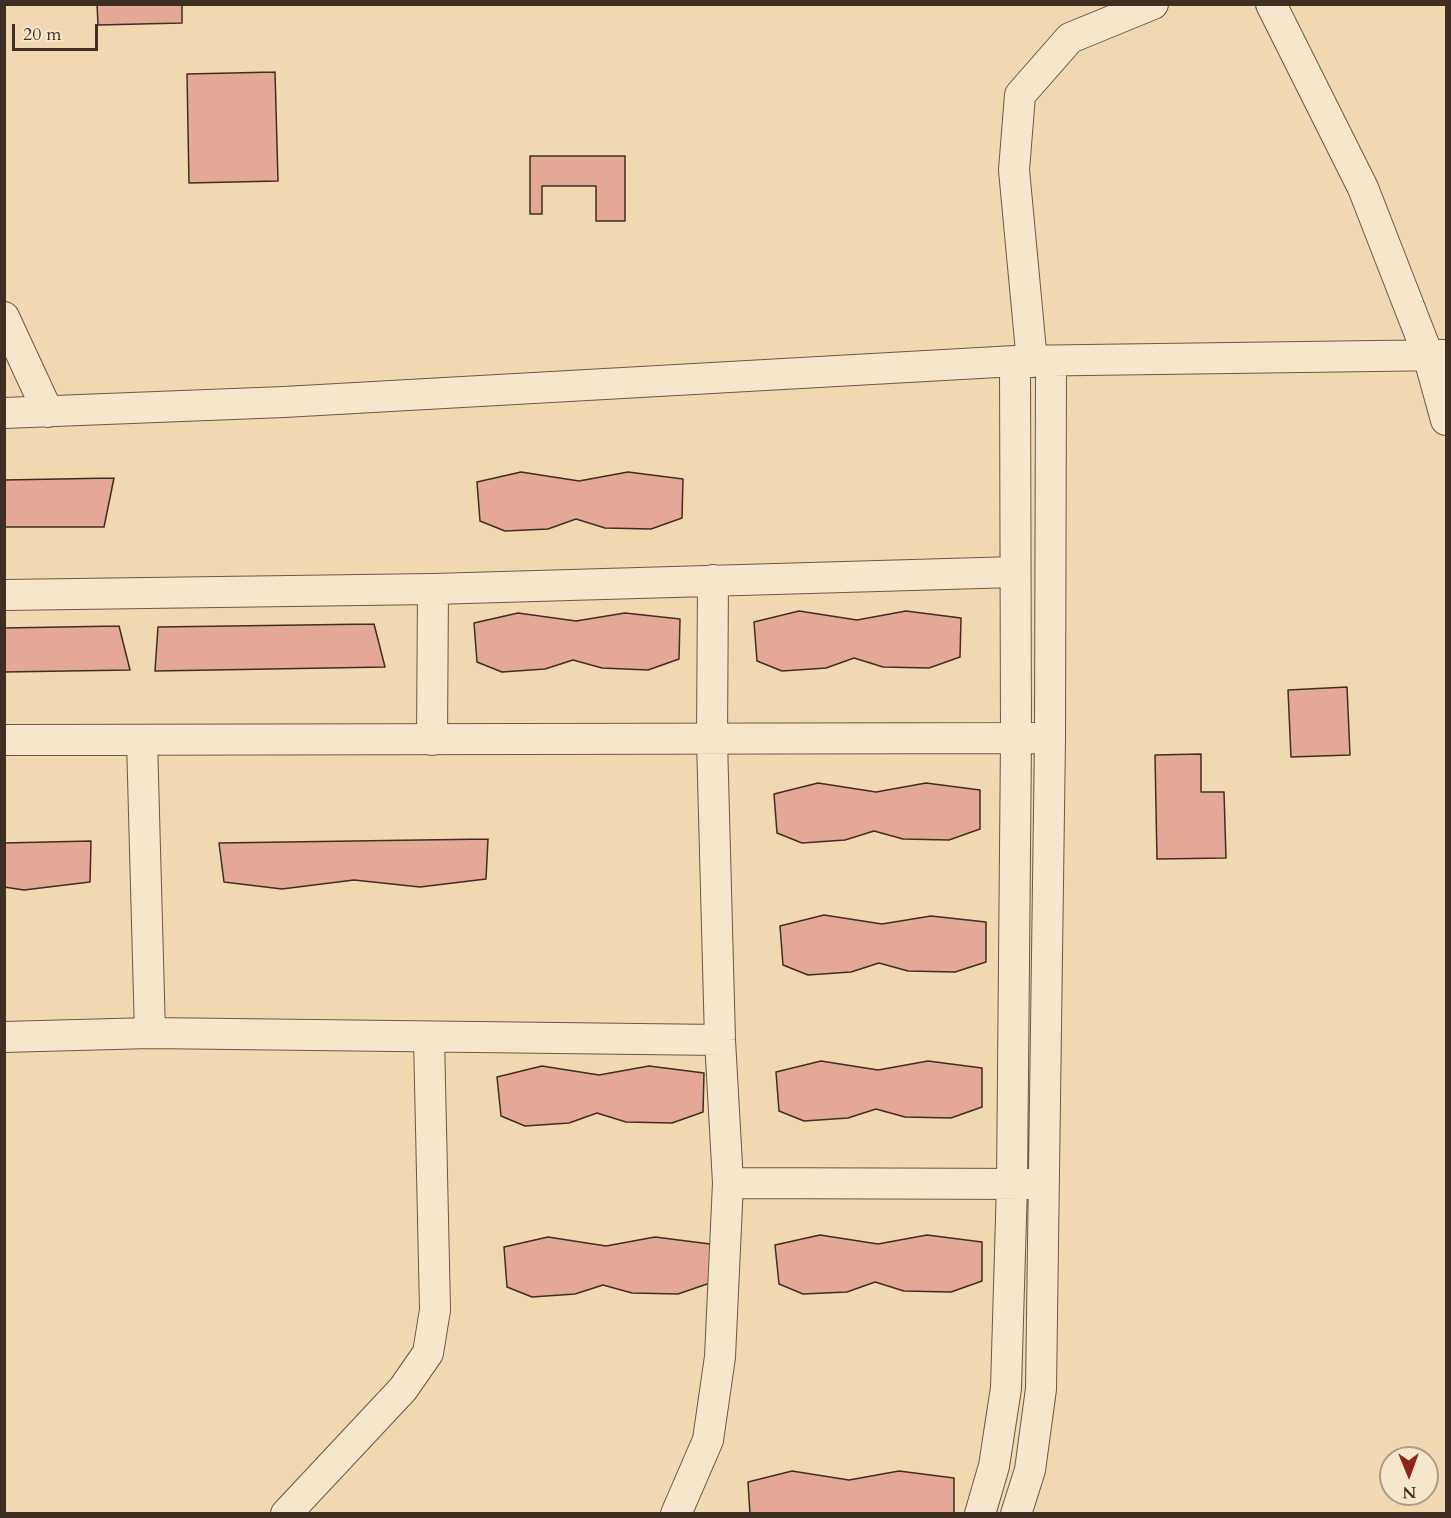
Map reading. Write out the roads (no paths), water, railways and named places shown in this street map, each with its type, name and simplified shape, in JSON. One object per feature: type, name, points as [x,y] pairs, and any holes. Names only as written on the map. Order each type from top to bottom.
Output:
[{"type":"street","points":[[1016,1514],[1030,1470],[1038,1430],[1041,1389],[1050,738],[1033,362],[1014,170],[1020,95],[1070,39],[1153,4]]},
{"type":"street","points":[[1271,4],[1363,188],[1437,355],[1446,420]]},
{"type":"street","points":[[4,317],[48,412]]},
{"type":"street","points":[[4,413],[284,402],[1033,362],[1437,355]]},
{"type":"street","points":[[980,1514],[994,1466],[1005,1397],[1012,1184],[1016,738],[1015,572],[1033,362]]},
{"type":"street","points":[[4,595],[433,589],[1015,572]]},
{"type":"street","points":[[676,1514],[708,1440],[720,1357],[728,1183],[720,1040],[711,740],[713,580]]},
{"type":"street","points":[[432,740],[433,589]]},
{"type":"street","points":[[4,740],[1050,738]]},
{"type":"street","points":[[142,740],[150,1034]]},
{"type":"street","points":[[4,1037],[150,1034],[720,1040]]},
{"type":"street","points":[[286,1514],[403,1389],[428,1353],[435,1310],[429,1037]]},
{"type":"street","points":[[728,1183],[1044,1183]]}]
